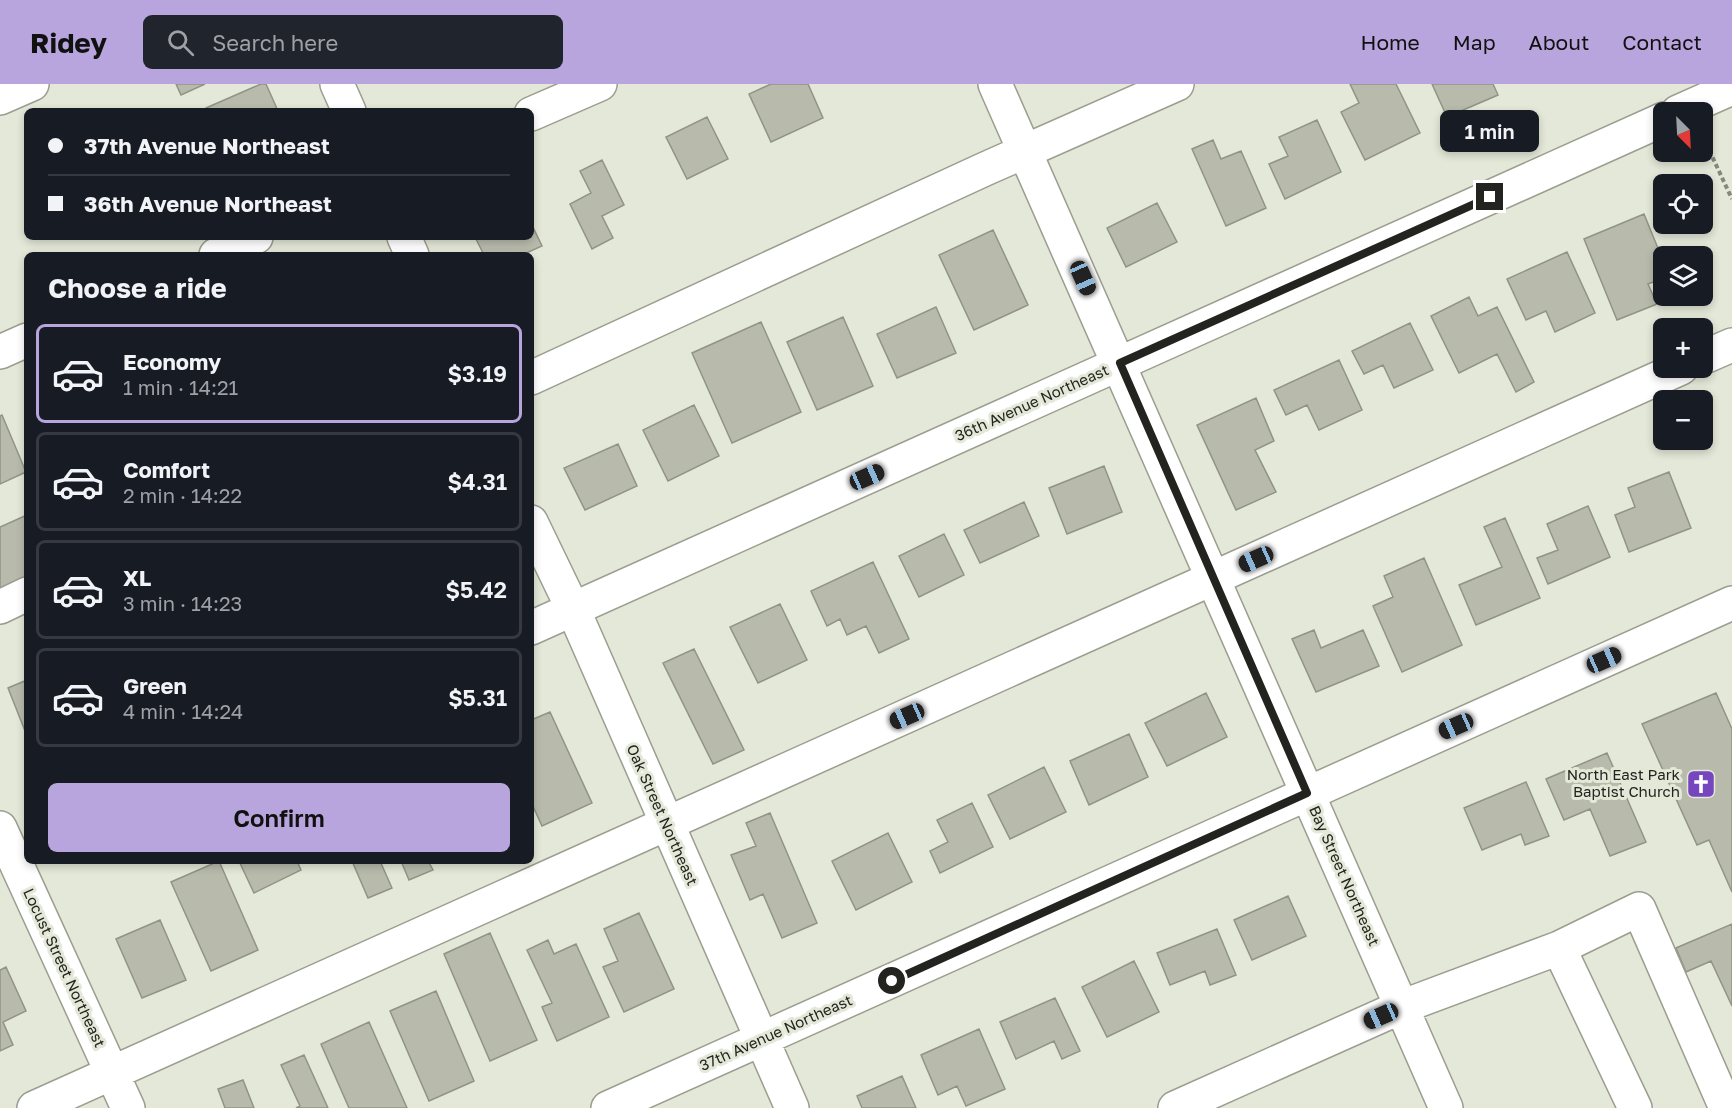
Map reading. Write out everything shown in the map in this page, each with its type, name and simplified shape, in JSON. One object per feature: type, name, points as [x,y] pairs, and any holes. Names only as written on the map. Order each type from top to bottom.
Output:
[{"type":"street","points":[[0,98],[32,84]]},
{"type":"street","points":[[337,84],[348,108]]},
{"type":"street","name":"Bay Street Northeast","points":[[995,84],[1027,151],[1446,1108]]},
{"type":"street","points":[[534,377],[1177,84]]},
{"type":"street","points":[[1699,102],[1732,86]]},
{"type":"street","points":[[534,112],[580,88]]},
{"type":"street","name":"36th Avenue Northeast","points":[[534,627],[1653,124]]},
{"type":"street","points":[[223,252],[249,240]]},
{"type":"street","points":[[0,352],[24,341]]},
{"type":"street","points":[[1713,353],[1732,345]]},
{"type":"street","points":[[34,1108],[1660,378]]},
{"type":"street","name":"Oak Street Northeast","points":[[534,528],[573,609],[792,1108]]},
{"type":"street","points":[[0,607],[24,595]]},
{"type":"street","name":"37th Avenue Northeast","points":[[608,1108],[1732,603]]},
{"type":"street","name":"Locust Street Northeast","points":[[0,828],[128,1108]]},
{"type":"street","points":[[1175,1108],[1401,1007],[1559,948],[1639,909],[1726,1108]]},
{"type":"street","points":[[1559,948],[1635,1108]]},
{"type":"path","points":[[1713,159],[1732,199]]},
{"type":"building","points":[[176,84],[205,84],[181,95]]},
{"type":"building","points":[[261,84],[266,84],[277,108],[206,108]]},
{"type":"building","points":[[771,84],[808,84],[823,118],[771,142],[749,94]]},
{"type":"building","points":[[1350,84],[1396,84],[1420,133],[1365,160],[1341,112],[1359,103]]},
{"type":"building","points":[[1432,84],[1493,84],[1498,95],[1447,117]]},
{"type":"building","points":[[707,117],[728,159],[687,179],[666,137]]},
{"type":"building","points":[[1317,120],[1341,172],[1285,199],[1269,164],[1288,156],[1279,137]]},
{"type":"building","points":[[1213,140],[1221,159],[1241,151],[1266,208],[1226,226],[1192,149]]},
{"type":"building","points":[[602,160],[624,205],[602,216],[613,238],[592,249],[570,204],[591,193],[580,171]]},
{"type":"building","points":[[1157,203],[1177,242],[1126,267],[1107,228]]},
{"type":"building","points":[[1644,214],[1657,246],[1653,246],[1653,282],[1648,284],[1653,295],[1653,306],[1617,320],[1584,239]]},
{"type":"building","points":[[534,229],[542,246],[529,252],[482,252],[476,240],[534,240]]},
{"type":"building","points":[[993,230],[1028,305],[974,330],[939,255]]},
{"type":"building","points":[[1567,252],[1595,313],[1555,332],[1546,311],[1526,320],[1507,279]]},
{"type":"building","points":[[1469,297],[1478,316],[1497,307],[1534,382],[1516,392],[1497,354],[1459,373],[1431,316]]},
{"type":"building","points":[[936,307],[956,353],[897,378],[877,334]]},
{"type":"building","points":[[843,317],[873,386],[817,410],[787,342]]},
{"type":"building","points":[[761,322],[801,412],[732,443],[692,353]]},
{"type":"building","points":[[1410,323],[1433,370],[1394,388],[1383,365],[1364,374],[1352,351]]},
{"type":"building","points":[[1339,360],[1362,410],[1319,430],[1307,405],[1286,415],[1274,390]]},
{"type":"building","points":[[1256,398],[1274,441],[1255,450],[1276,492],[1236,510],[1197,425]]},
{"type":"building","points":[[694,405],[719,456],[668,481],[643,430]]},
{"type":"building","points":[[2,415],[24,467],[24,473],[0,484],[0,416]]},
{"type":"building","points":[[618,444],[637,486],[585,510],[564,468]]},
{"type":"building","points":[[1104,466],[1122,512],[1067,534],[1049,488]]},
{"type":"building","points":[[1669,472],[1691,528],[1629,552],[1615,515],[1635,507],[1628,488]]},
{"type":"building","points":[[1024,502],[1039,536],[980,563],[964,530]]},
{"type":"building","points":[[1588,506],[1610,557],[1548,584],[1537,558],[1558,550],[1547,524]]},
{"type":"building","points":[[24,516],[24,578],[0,589],[0,527]]},
{"type":"building","points":[[1505,518],[1540,598],[1476,625],[1459,585],[1502,567],[1484,527]]},
{"type":"building","points":[[944,534],[964,575],[919,597],[899,556]]},
{"type":"building","points":[[1424,558],[1462,645],[1402,672],[1373,606],[1393,597],[1384,576]]},
{"type":"building","points":[[873,562],[909,639],[879,653],[866,626],[847,635],[840,619],[827,626],[811,591]]},
{"type":"building","points":[[780,604],[807,660],[758,683],[730,627]]},
{"type":"building","points":[[1314,630],[1321,648],[1363,630],[1379,666],[1316,692],[1292,639]]},
{"type":"building","points":[[694,649],[744,750],[713,764],[663,663]]},
{"type":"building","points":[[24,681],[24,728],[8,688]]},
{"type":"building","points":[[1206,693],[1227,737],[1167,766],[1145,723]]},
{"type":"building","name":"North East Park Baptist Church","points":[[1716,693],[1732,729],[1732,892],[1709,840],[1697,845],[1642,724]]},
{"type":"building","points":[[550,712],[592,803],[542,826],[534,809],[534,719]]},
{"type":"building","points":[[1129,734],[1148,777],[1089,805],[1070,761]]},
{"type":"building","points":[[1607,753],[1646,842],[1610,856],[1590,809],[1564,820],[1546,779]]},
{"type":"building","points":[[1044,767],[1066,812],[1010,839],[988,795]]},
{"type":"building","points":[[1526,782],[1549,836],[1525,845],[1521,834],[1482,850],[1464,808]]},
{"type":"building","points":[[972,803],[993,847],[940,873],[930,851],[948,842],[937,820]]},
{"type":"building","points":[[770,813],[817,923],[782,938],[763,894],[750,900],[731,855],[756,846],[746,823]]},
{"type":"building","points":[[888,833],[912,882],[856,910],[832,861]]},
{"type":"building","points":[[212,864],[220,864],[258,950],[211,971],[171,882]]},
{"type":"building","points":[[240,864],[298,864],[301,870],[254,893]]},
{"type":"building","points":[[353,864],[381,864],[392,888],[368,898]]},
{"type":"building","points":[[402,864],[430,864],[433,870],[409,880]]},
{"type":"building","points":[[1288,896],[1306,936],[1252,960],[1234,920]]},
{"type":"building","points":[[639,913],[674,989],[624,1012],[603,967],[618,961],[604,929]]},
{"type":"building","points":[[160,920],[186,980],[142,998],[116,939]]},
{"type":"building","points":[[1732,924],[1732,1006],[1711,961],[1686,972],[1676,948]]},
{"type":"building","points":[[1217,929],[1236,975],[1210,985],[1205,971],[1170,985],[1157,953]]},
{"type":"building","points":[[490,933],[537,1040],[490,1061],[444,954]]},
{"type":"building","points":[[548,940],[554,954],[576,944],[609,1017],[557,1041],[542,1007],[552,1003],[527,950]]},
{"type":"building","points":[[1134,961],[1159,1012],[1107,1037],[1082,987]]},
{"type":"building","points":[[6,967],[26,1011],[3,1022],[13,1045],[0,1051],[0,970]]},
{"type":"building","points":[[436,991],[474,1081],[429,1101],[390,1011]]},
{"type":"building","points":[[1055,998],[1080,1051],[1062,1059],[1054,1041],[1016,1059],[1000,1022]]},
{"type":"building","points":[[369,1022],[407,1108],[349,1108],[321,1044]]},
{"type":"building","points":[[979,1029],[1005,1089],[966,1106],[957,1086],[938,1095],[921,1055]]},
{"type":"building","points":[[304,1055],[328,1108],[296,1108],[300,1106],[281,1065]]},
{"type":"building","points":[[902,1076],[916,1108],[862,1108],[857,1096]]},
{"type":"building","points":[[243,1080],[254,1108],[225,1108],[218,1089]]},
{"type":"place","name":"North East Park Baptist Church","points":[[1701,784]]},
{"type":"route","points":[[892,981],[1307,793],[1120,363],[1490,197]]}]
